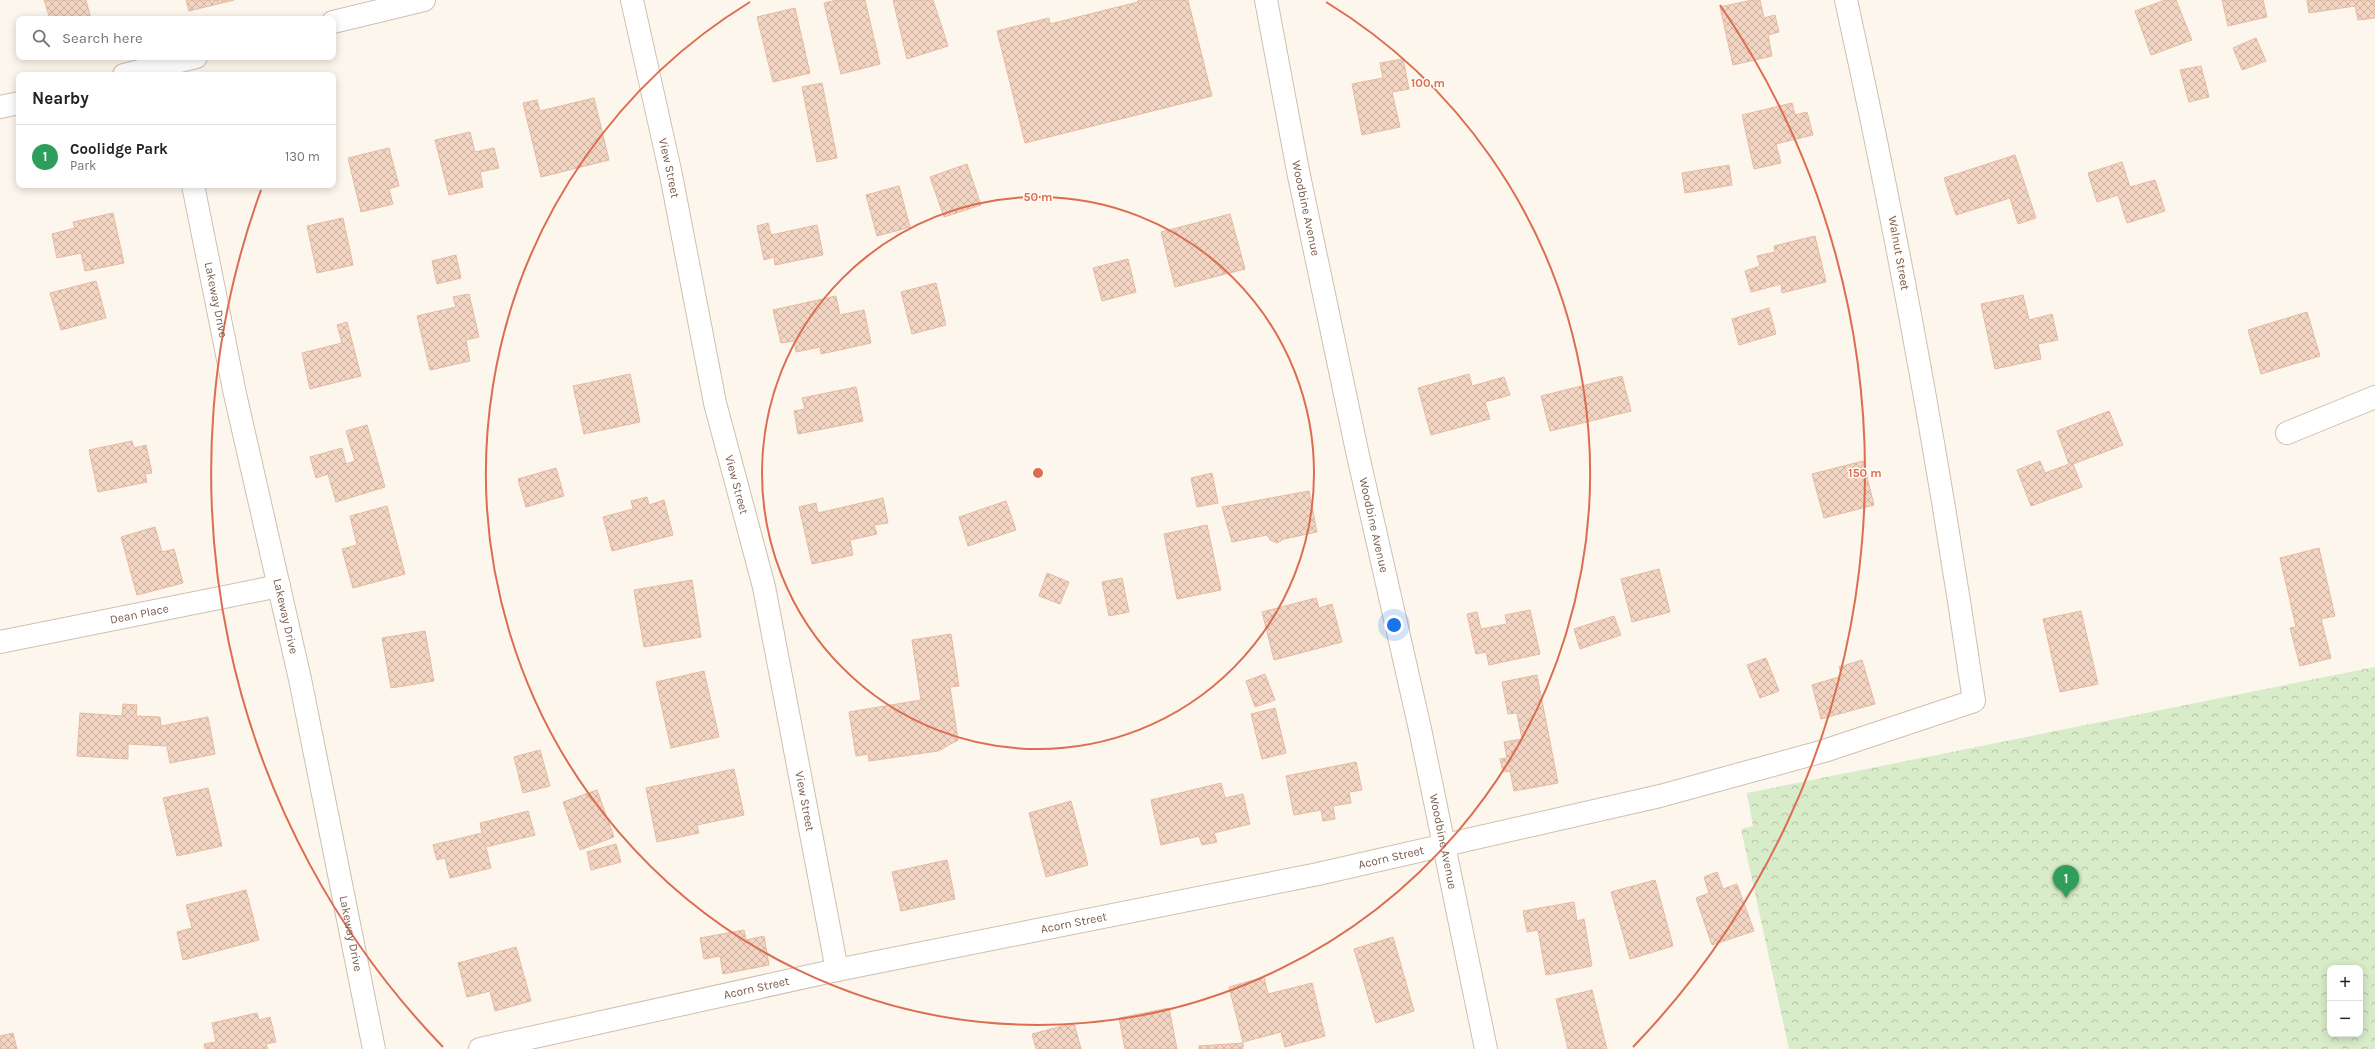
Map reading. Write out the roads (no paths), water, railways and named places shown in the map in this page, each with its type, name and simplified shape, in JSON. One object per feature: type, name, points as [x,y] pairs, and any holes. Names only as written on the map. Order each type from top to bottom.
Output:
[{"type":"street","points":[[336,21],[424,0]]},
{"type":"street","name":"View Street","points":[[632,0],[671,175],[715,403],[764,587],[837,970]]},
{"type":"street","name":"Woodbine Avenue","points":[[1266,0],[1298,171],[1357,451],[1420,729],[1442,845],[1486,1049]]},
{"type":"street","name":"Walnut Street","points":[[1667,794],[1824,751],[1974,701],[1944,508],[1886,182],[1846,0]]},
{"type":"street","points":[[151,72],[169,70],[190,60]]},
{"type":"street","points":[[0,108],[16,104]]},
{"type":"street","name":"Lakeway Drive","points":[[194,188],[235,394],[300,679],[374,1049]]},
{"type":"street","points":[[2287,433],[2375,397]]},
{"type":"street","name":"Dean Place","points":[[0,642],[279,586]]},
{"type":"street","name":"Acorn Street","points":[[480,1049],[837,970],[1318,874],[1667,794]]},
{"type":"place","name":"Coolidge Park","points":[[2066,898]]}]
